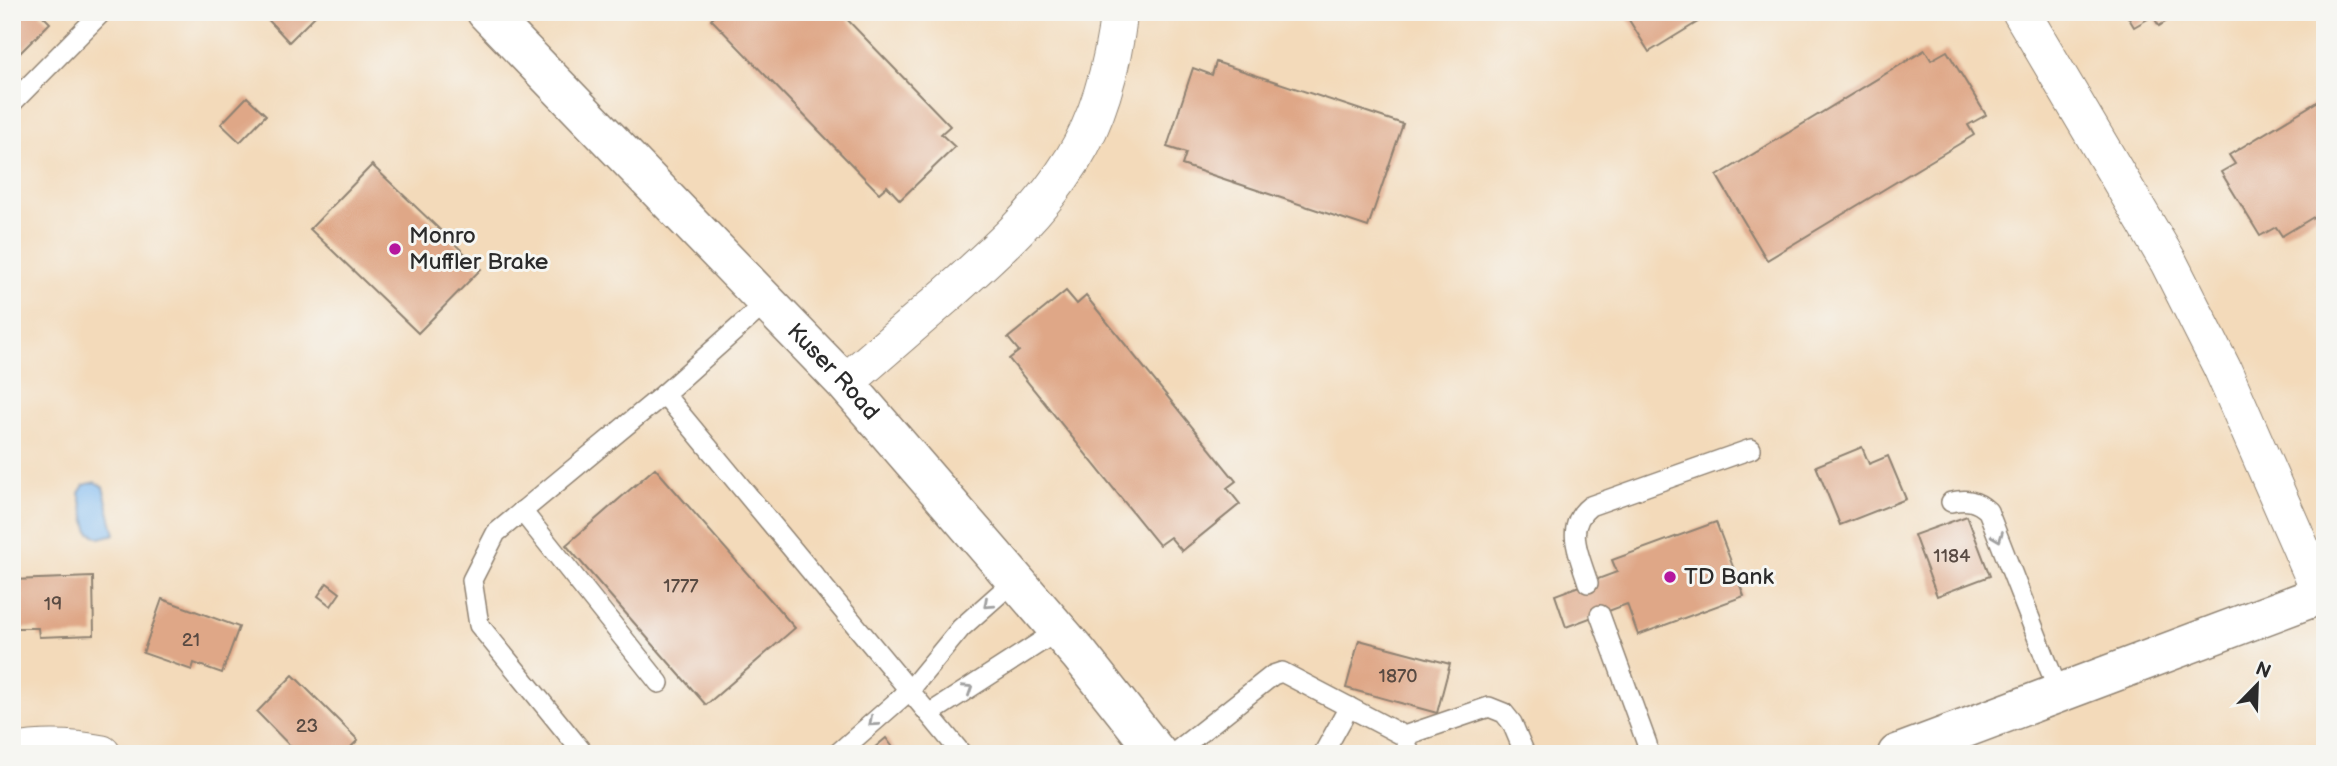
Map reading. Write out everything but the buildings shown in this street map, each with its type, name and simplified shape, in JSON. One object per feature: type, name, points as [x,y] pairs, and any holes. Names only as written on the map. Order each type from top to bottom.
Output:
[{"type":"street","name":"Kuser Road","points":[[486,12],[845,383],[1059,630],[1136,737],[1158,754]]},
{"type":"street","points":[[845,383],[1005,243],[1043,203],[1074,158],[1098,108],[1115,49],[1119,12]]},
{"type":"street","points":[[1897,754],[2323,594],[2222,368],[2168,261],[2021,12]]},
{"type":"street","points":[[12,754],[46,749],[79,749],[102,754]]},
{"type":"lane","points":[[12,103],[102,12]]},
{"type":"lane","points":[[584,754],[479,625],[472,580],[496,533],[664,394],[767,302]]},
{"type":"lane","points":[[664,394],[962,754]]},
{"type":"lane","points":[[1588,583],[1575,540],[1575,526],[1579,514],[1590,506],[1751,449]]},
{"type":"lane","points":[[1951,502],[1966,499],[1978,502],[1988,511],[2059,693]]},
{"type":"lane","points":[[522,511],[659,682]]},
{"type":"lane","points":[[837,754],[909,691],[961,628],[1015,580]]},
{"type":"lane","points":[[1600,615],[1647,744],[1648,754]]},
{"type":"lane","points":[[929,714],[1059,630]]},
{"type":"lane","points":[[1173,754],[1273,675],[1282,672],[1349,707],[1407,745],[1489,707],[1504,712],[1512,723],[1525,754]]},
{"type":"lane","points":[[1323,754],[1349,707]]},
{"type":"water","points":[[95,482],[103,487],[115,534],[100,538],[89,532],[79,493],[84,485]]},
{"type":"place","name":"Monro Muffler Brake","points":[[395,249]]},
{"type":"place","name":"TD Bank","points":[[1670,577]]}]
